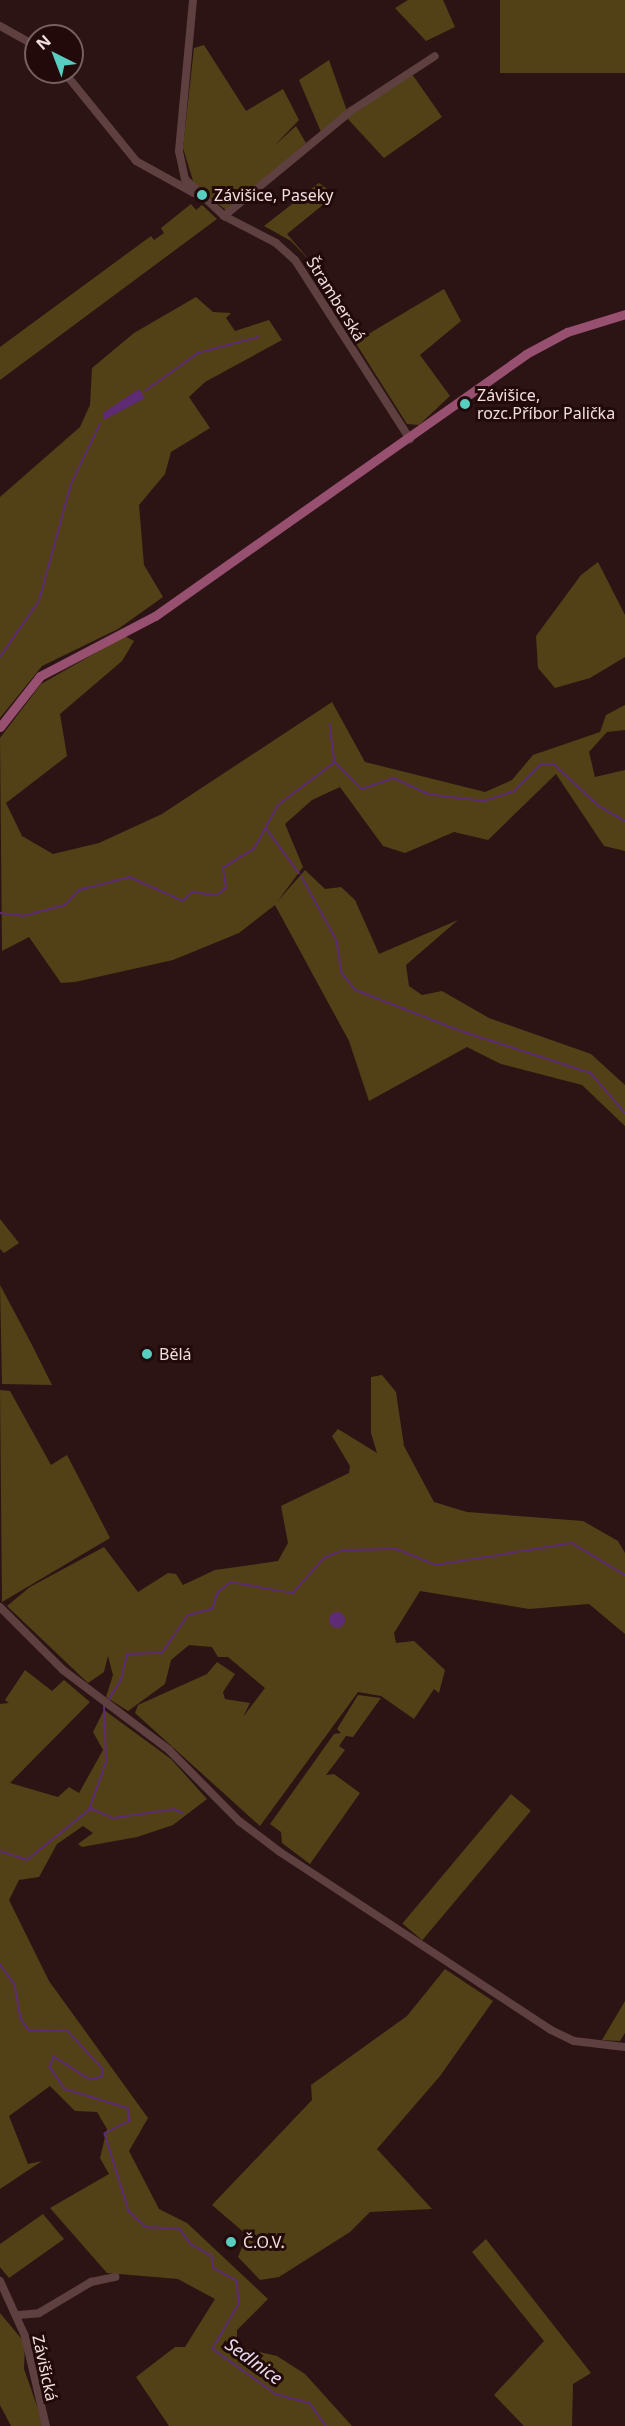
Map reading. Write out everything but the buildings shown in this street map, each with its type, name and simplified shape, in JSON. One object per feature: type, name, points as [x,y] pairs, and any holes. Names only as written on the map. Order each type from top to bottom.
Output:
[{"type":"main road","points":[[0,727],[49,670],[154,616],[410,439],[526,354],[567,332],[625,314]]},
{"type":"street","name":"Štramberská","points":[[193,0],[179,151],[185,179],[196,194],[224,216],[276,243],[295,260],[410,439]]},
{"type":"street","points":[[0,26],[24,39]]},
{"type":"street","points":[[224,216],[351,111],[435,56]]},
{"type":"street","points":[[74,84],[136,160],[196,194]]},
{"type":"street","points":[[0,1607],[73,1679],[169,1750],[257,1836],[551,2030],[574,2041],[625,2047]]},
{"type":"street","name":"Závišická","points":[[18,2315],[39,2313],[91,2282],[115,2277]]},
{"type":"street","name":"Závišická","points":[[0,2281],[18,2315],[46,2426]]},
{"type":"shaded area","points":[[408,0],[443,0],[455,27],[426,41],[395,8]]},
{"type":"shaded area","points":[[500,0],[625,0],[625,73],[500,73]]},
{"type":"shaded area","points":[[204,45],[246,111],[283,89],[299,120],[274,146],[296,126],[306,143],[227,211],[194,184],[183,148],[194,48]]},
{"type":"shaded area","points":[[329,60],[347,111],[321,132],[299,80]]},
{"type":"shaded area","points":[[412,74],[442,117],[384,158],[346,117]]},
{"type":"shaded area","points":[[319,183],[335,195],[287,234],[312,263],[291,241],[264,226]]},
{"type":"shaded area","points":[[191,204],[196,210],[202,205],[217,219],[0,380],[0,347],[151,236],[154,240],[164,233],[161,228]]},
{"type":"shaded area","points":[[444,289],[461,321],[420,355],[450,396],[419,425],[407,424],[355,342]]},
{"type":"shaded area","points":[[196,297],[213,312],[231,313],[226,318],[235,331],[269,320],[282,340],[205,382],[189,397],[210,428],[171,452],[165,474],[139,505],[144,565],[163,597],[118,629],[42,666],[0,718],[0,497],[80,427],[90,405],[92,368],[134,333]]},
{"type":"shaded area","points":[[139,389],[145,398],[104,420],[103,413]]},
{"type":"shaded area","points":[[598,562],[625,615],[625,657],[590,678],[555,688],[538,668],[536,636],[581,575]]},
{"type":"shaded area","points":[[125,636],[134,641],[122,661],[60,714],[67,756],[6,803],[22,836],[53,854],[99,843],[162,814],[332,702],[365,762],[485,792],[512,780],[533,755],[600,732],[606,715],[625,705],[625,730],[607,732],[589,752],[595,777],[625,770],[625,851],[604,846],[556,774],[488,840],[454,832],[405,853],[383,846],[340,787],[312,800],[285,824],[303,867],[277,902],[305,870],[325,889],[341,887],[355,900],[379,954],[458,920],[406,965],[409,986],[422,995],[442,991],[489,1018],[591,1054],[625,1085],[625,1126],[582,1085],[501,1064],[467,1047],[369,1101],[349,1041],[275,905],[239,933],[173,960],[75,982],[61,983],[29,937],[2,951],[0,738],[41,684]]},
{"type":"shaded area","points":[[0,1219],[19,1243],[4,1253],[0,1249]]},
{"type":"shaded area","points":[[0,1285],[31,1343],[52,1385],[2,1384]]},
{"type":"shaded area","points":[[382,1375],[396,1392],[404,1446],[434,1502],[467,1512],[583,1521],[618,1541],[625,1553],[625,1634],[589,1604],[529,1609],[420,1591],[394,1633],[396,1643],[414,1641],[445,1670],[439,1693],[434,1689],[414,1719],[381,1696],[358,1692],[260,1826],[135,1713],[138,1705],[207,1674],[217,1662],[235,1674],[223,1692],[225,1699],[250,1703],[243,1717],[265,1688],[228,1657],[218,1657],[212,1647],[189,1645],[171,1660],[165,1684],[128,1711],[106,1697],[113,1675],[108,1656],[104,1672],[88,1683],[7,1606],[30,1587],[104,1547],[138,1592],[168,1573],[176,1574],[183,1585],[215,1570],[278,1561],[288,1543],[281,1506],[349,1473],[350,1466],[332,1436],[338,1429],[377,1453],[371,1433],[371,1377]]},
{"type":"shaded area","points":[[0,1390],[10,1391],[51,1465],[67,1455],[110,1538],[2,1602]]},
{"type":"shaded area","points":[[334,1612],[340,1612],[345,1620],[343,1626],[334,1628],[329,1623],[329,1617]]},
{"type":"shaded area","points":[[25,1670],[52,1691],[64,1680],[90,1702],[10,1783],[58,1797],[69,1787],[79,1793],[103,1750],[93,1732],[104,1710],[171,1759],[207,1799],[173,1825],[137,1837],[82,1847],[78,1844],[93,1833],[83,1826],[57,1844],[39,1877],[19,1880],[9,1900],[49,1981],[148,2118],[129,2151],[159,2209],[187,2223],[268,2299],[237,2330],[237,2347],[277,2356],[305,2374],[352,2426],[169,2426],[136,2377],[175,2347],[185,2347],[215,2299],[178,2279],[107,2273],[50,2208],[109,2174],[100,2158],[107,2129],[97,2112],[75,2111],[50,2086],[9,2116],[28,2164],[42,2161],[0,2189],[0,1704],[9,1703],[5,1700]]},
{"type":"shaded area","points":[[358,1695],[381,1698],[353,1737],[346,1736],[339,1746],[345,1750],[326,1775],[334,1774],[360,1793],[310,1864],[282,1843],[281,1832],[270,1824],[334,1734],[341,1733],[337,1729]]},
{"type":"shaded area","points":[[511,1794],[531,1811],[422,1940],[402,1923]]},
{"type":"shaded area","points":[[445,1969],[493,2001],[440,2076],[377,2149],[432,2209],[370,2212],[350,2232],[279,2277],[260,2280],[238,2257],[247,2235],[212,2205],[312,2100],[311,2085],[407,2016]]},
{"type":"shaded area","points":[[625,2001],[625,2033],[620,2041],[602,2040]]},
{"type":"shaded area","points":[[43,2214],[64,2239],[9,2278],[0,2267],[0,2244]]},
{"type":"shaded area","points":[[486,2239],[591,2373],[573,2384],[572,2426],[524,2426],[494,2395],[544,2341],[472,2252]]},
{"type":"shaded area","points":[[0,2313],[25,2343],[24,2369],[44,2426],[11,2426],[0,2405]]},
{"type":"waterway","points":[[145,391],[198,353],[258,337]]},
{"type":"waterway","points":[[0,657],[39,601],[71,484],[100,424]]},
{"type":"waterway","points":[[330,724],[335,762]]},
{"type":"waterway","points":[[0,913],[23,916],[65,905],[79,890],[130,877],[183,901],[192,892],[217,895],[226,888],[223,868],[254,849],[278,805],[335,762],[362,789],[394,778],[428,794],[484,801],[514,791],[541,764],[554,764],[599,806],[625,821]]},
{"type":"waterway","points":[[266,828],[299,873]]},
{"type":"waterway","points":[[302,877],[337,941],[342,973],[356,990],[461,1031],[591,1073],[625,1113]]},
{"type":"waterway","points":[[109,1699],[121,1680],[127,1654],[162,1653],[188,1615],[212,1609],[218,1592],[231,1582],[293,1593],[324,1558],[343,1550],[397,1549],[436,1565],[572,1543],[625,1575]]},
{"type":"waterway","points":[[0,1851],[27,1860],[89,1810],[106,1762],[104,1706]]},
{"type":"waterway","points":[[90,1808],[114,1818],[174,1809],[183,1813]]},
{"type":"waterway","name":"Sedlnice","points":[[0,1964],[15,1985],[21,2019],[29,2030],[68,2031],[103,2069],[102,2077],[90,2080],[54,2057],[50,2067],[65,2089],[128,2108],[130,2121],[105,2134],[129,2211],[146,2227],[180,2229],[191,2244],[212,2256],[214,2268],[237,2281],[239,2304],[213,2349],[276,2394],[310,2403],[326,2426]]},
{"type":"place","name":"Závišice, Paseky","points":[[202,195]]},
{"type":"place","name":"Závišice, rozc.Příbor Palička","points":[[465,404]]},
{"type":"place","name":"Bělá","points":[[147,1354]]},
{"type":"place","name":"Č.O.V.","points":[[231,2242]]}]
